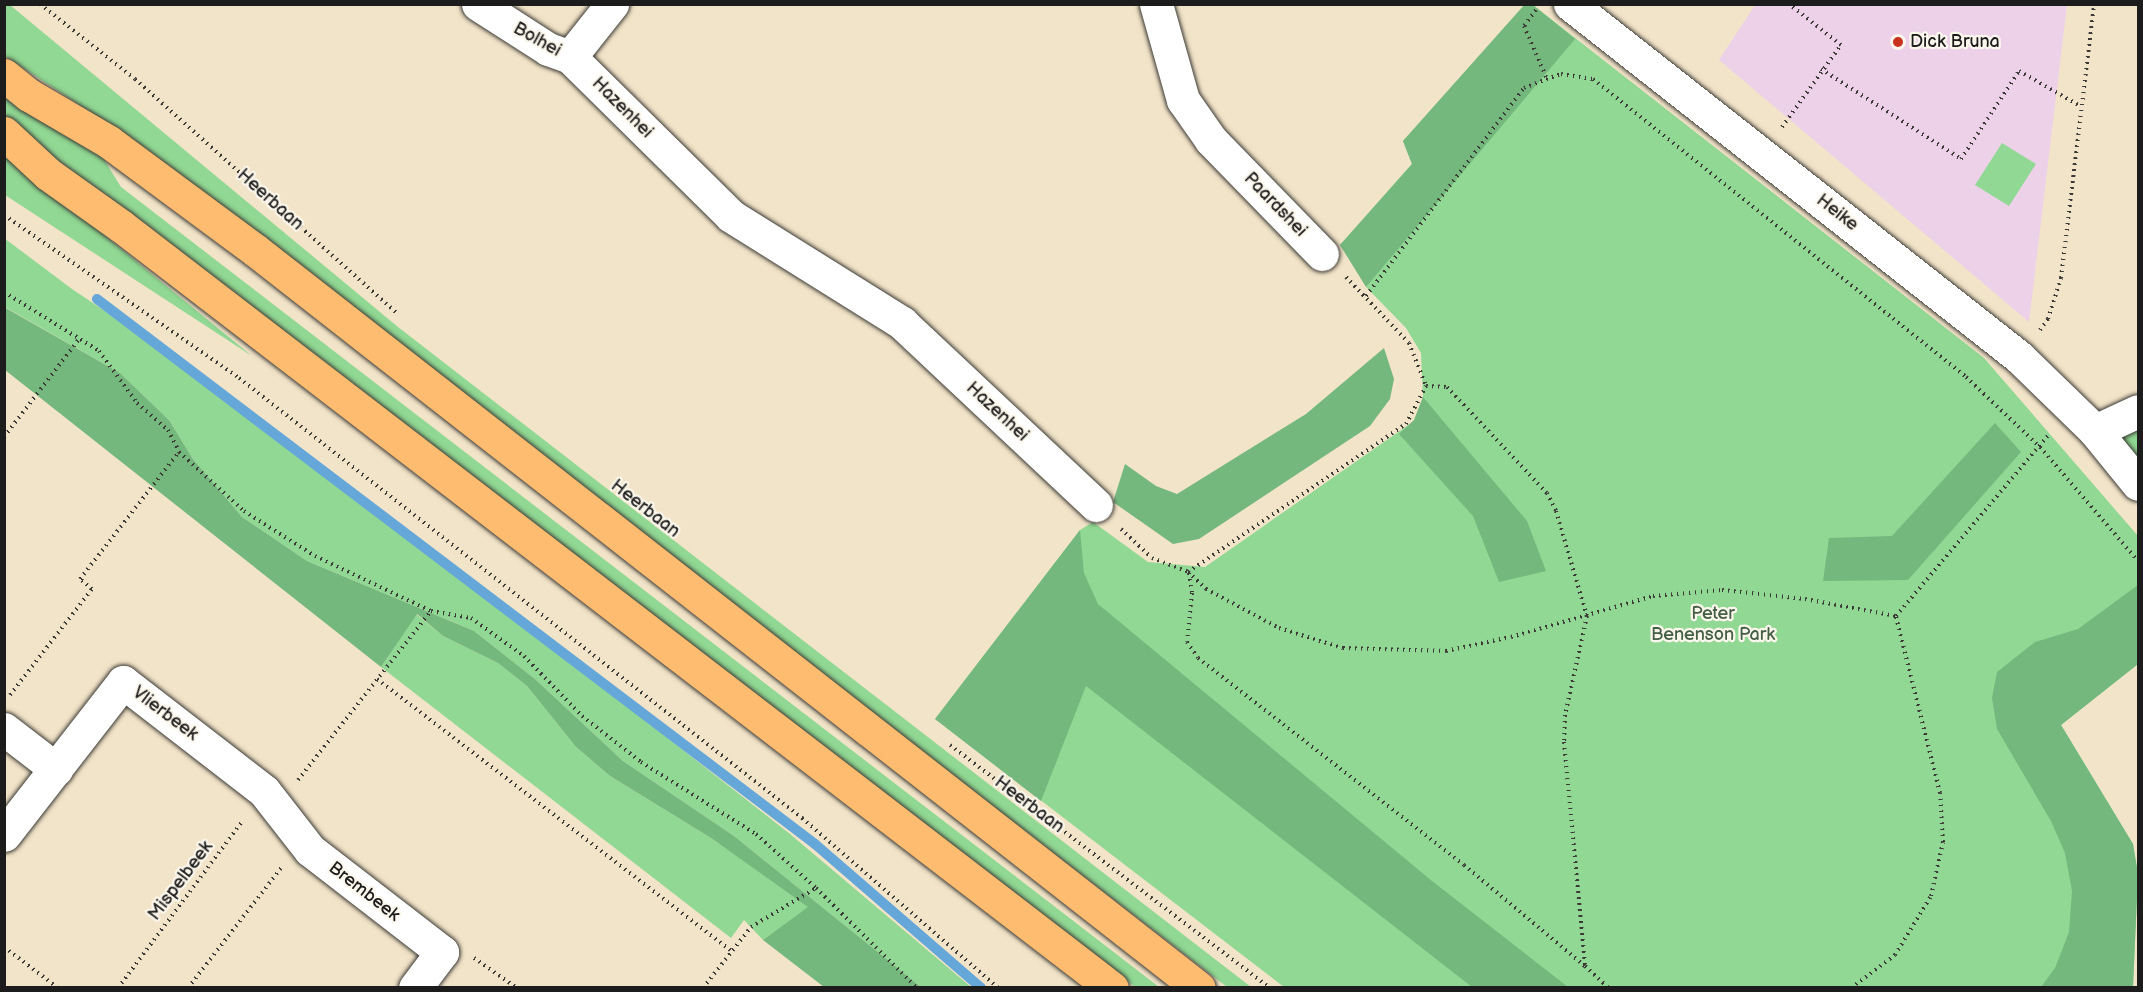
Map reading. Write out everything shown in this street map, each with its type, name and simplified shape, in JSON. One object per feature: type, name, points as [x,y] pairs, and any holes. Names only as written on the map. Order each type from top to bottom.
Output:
[{"type":"main road","name":"Heerbaan","points":[[4,75],[29,94],[109,142],[255,249],[1199,987]]},
{"type":"main road","points":[[4,133],[48,174],[121,226],[1112,987]]},
{"type":"street","name":"Bolhei","points":[[478,4],[548,49],[570,57],[612,4]]},
{"type":"street","name":"Paardshei","points":[[1156,4],[1184,100],[1211,140],[1322,254]]},
{"type":"street","name":"Heike","points":[[1570,4],[2019,357],[2095,431],[2139,484]]},
{"type":"street","name":"Hazenhei","points":[[570,57],[731,216],[902,323],[1096,505]]},
{"type":"street","points":[[2095,431],[2139,411]]},
{"type":"street","name":"Vlierbeek","points":[[4,835],[123,682],[270,799]]},
{"type":"street","points":[[4,729],[56,769]]},
{"type":"street","name":"Brembeek","points":[[270,799],[303,841],[442,952]]},
{"type":"street","points":[[415,987],[442,952]]},
{"type":"path","name":"Heerbaan","points":[[40,4],[135,79],[406,321]]},
{"type":"path","points":[[1540,4],[1524,26],[1546,79]]},
{"type":"path","points":[[1763,156],[1821,69],[1841,45],[1789,4]]},
{"type":"path","points":[[2019,357],[2048,319],[2061,278],[2094,4]]},
{"type":"path","points":[[1821,69],[1961,159],[2019,71],[2080,106]]},
{"type":"path","points":[[1366,297],[1524,88],[1561,74],[1593,79],[1966,377],[2040,447],[2139,561]]},
{"type":"path","points":[[4,215],[258,393],[802,818],[998,987]]},
{"type":"path","name":"Paardshei","points":[[1322,254],[1409,343],[1426,386]]},
{"type":"path","points":[[4,292],[99,351],[137,403],[168,430],[179,452],[244,512],[315,556],[431,611],[471,618],[524,656],[582,716],[641,762],[756,834],[816,888],[917,987]]},
{"type":"path","points":[[4,437],[81,338]]},
{"type":"path","points":[[1188,572],[1407,424],[1426,386],[1447,387],[1547,494],[1556,511],[1587,616],[1565,715],[1564,742],[1585,966]]},
{"type":"path","points":[[1896,616],[2040,447]]},
{"type":"path","points":[[4,703],[92,589],[80,579],[179,452]]},
{"type":"path","points":[[1096,505],[1152,558],[1188,572],[1206,589],[1279,628],[1343,648],[1446,651],[1587,616],[1653,596],[1722,590],[1805,598],[1896,616]]},
{"type":"path","points":[[1188,572],[1192,593],[1187,642],[1198,658],[1464,864],[1609,987]]},
{"type":"path","name":"Mispelbeek","points":[[118,987],[270,799],[377,679],[431,611]]},
{"type":"path","points":[[1851,987],[1895,955],[1931,896],[1944,842],[1940,793],[1896,616]]},
{"type":"path","points":[[377,679],[732,951]]},
{"type":"path","name":"Heerbaan","points":[[943,740],[1270,987]]},
{"type":"path","points":[[188,987],[303,841]]},
{"type":"path","points":[[703,987],[751,927],[816,888]]},
{"type":"path","points":[[4,947],[58,987]]},
{"type":"path","points":[[442,952],[480,959],[517,987]]},
{"type":"shaded area","points":[[1755,5],[2067,5],[2029,322],[1719,60]]},
{"type":"green space","points":[[1525,4],[1533,5],[1575,39],[1366,287],[1340,245],[1412,164],[1403,141]]},
{"type":"green space","points":[[4,5],[10,5],[398,327],[1251,987],[1227,987],[119,131],[5,56]]},
{"type":"green space","name":"Peter Benenson Park","points":[[1525,5],[1533,5],[1984,358],[2138,536],[2138,664],[2061,725],[2133,844],[2138,874],[2133,987],[1284,987],[935,719],[1080,530],[1093,522],[1148,562],[1205,567],[1414,421],[1423,397],[1421,353],[1406,328],[1366,287],[1369,282],[1340,245],[1412,164],[1403,141]]},
{"type":"green space","points":[[4,91],[100,153],[121,187],[1159,987],[1135,987],[123,208],[54,167],[5,117]]},
{"type":"green space","points":[[2002,143],[2036,164],[2009,206],[1975,185]]},
{"type":"green space","points":[[5,154],[252,356],[5,195]]},
{"type":"green space","points":[[4,238],[72,289],[230,395],[790,834],[971,987],[921,987],[734,836],[623,761],[535,679],[474,631],[307,561],[242,517],[193,459],[169,420],[120,373],[5,307]]},
{"type":"green space","points":[[4,307],[120,373],[169,420],[193,459],[242,517],[307,561],[474,631],[535,679],[623,761],[734,836],[921,987],[824,987],[763,940],[808,907],[711,838],[610,776],[576,747],[527,686],[498,663],[443,636],[417,614],[381,667],[5,370]]},
{"type":"green space","points":[[1384,348],[1394,379],[1390,399],[1370,426],[1199,539],[1173,544],[1113,502],[1125,464],[1156,486],[1177,494],[1306,414]]},
{"type":"green space","points":[[1423,397],[1527,521],[1546,571],[1499,582],[1473,516],[1399,434],[1414,420]]},
{"type":"green space","points":[[1995,423],[2021,452],[1908,580],[1823,581],[1829,538],[1892,536]]},
{"type":"green space","points":[[2138,426],[2138,467],[2120,444],[2127,428]]},
{"type":"green space","points":[[1080,530],[1084,573],[1098,604],[1432,881],[1568,987],[1472,987],[1086,686],[1041,801],[935,719]]},
{"type":"green space","points":[[2138,585],[2138,664],[2061,725],[2133,844],[2138,874],[2133,987],[2041,987],[2055,968],[2069,932],[2072,891],[2065,853],[2051,821],[1997,729],[1992,698],[1997,672],[2035,642],[2078,629]]},
{"type":"green space","points":[[416,614],[443,636],[498,663],[527,686],[576,747],[610,776],[711,838],[809,907],[763,940],[744,920],[731,938],[381,667]]},
{"type":"waterway","points":[[97,299],[815,844],[981,988]]},
{"type":"place","name":"Dick Bruna","points":[[1898,42]]}]
